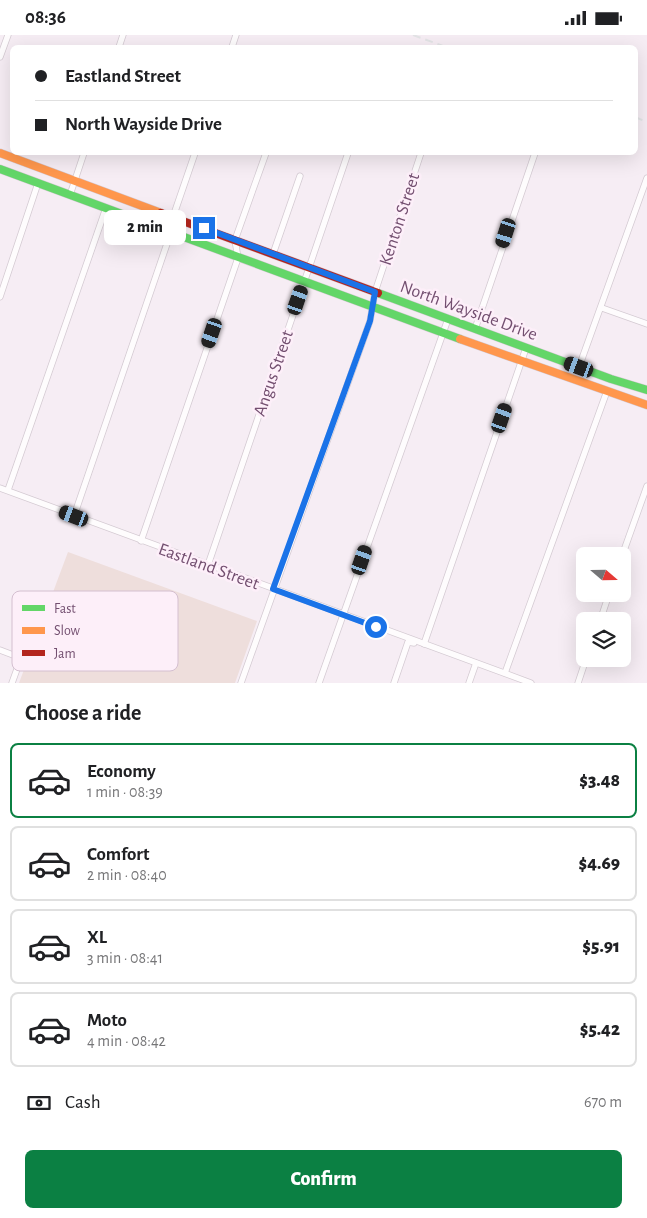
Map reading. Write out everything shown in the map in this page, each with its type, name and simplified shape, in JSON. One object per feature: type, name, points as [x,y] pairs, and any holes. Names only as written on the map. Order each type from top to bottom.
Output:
[{"type":"main road","name":"North Wayside Drive","points":[[0,153],[526,348],[647,390]]},
{"type":"main road","name":"North Wayside Drive","points":[[0,169],[373,308],[574,381],[647,405]]},
{"type":"main road","points":[[574,381],[579,367]]},
{"type":"street","points":[[0,57],[8,35]]},
{"type":"street","points":[[70,195],[83,155]]},
{"type":"street","points":[[74,516],[171,232],[173,217],[194,155]]},
{"type":"street","points":[[142,541],[238,258],[235,240],[265,155]]},
{"type":"street","name":"Angus Street","points":[[208,565],[347,155]]},
{"type":"street","name":"Kenton Street","points":[[241,683],[366,331],[373,308],[375,292],[420,155]]},
{"type":"street","points":[[475,329],[534,155]]},
{"type":"street","points":[[273,254],[300,176]]},
{"type":"street","points":[[579,367],[602,308],[647,178]]},
{"type":"street","points":[[0,297],[38,183]]},
{"type":"street","points":[[8,491],[106,208]]},
{"type":"street","points":[[602,308],[647,324]]},
{"type":"street","points":[[319,683],[448,319]]},
{"type":"street","points":[[394,683],[408,642],[425,645],[526,348]]},
{"type":"street","points":[[505,673],[607,391]]},
{"type":"street","points":[[625,547],[647,487]]},
{"type":"street","name":"Eastland Street","points":[[0,488],[531,683]]},
{"type":"street","points":[[0,650],[12,655]]},
{"type":"street","points":[[469,683],[476,663]]},
{"type":"street","points":[[578,683],[583,667]]},
{"type":"street","points":[[12,683],[16,671]]},
{"type":"shaded area","points":[[68,552],[175,591],[53,591]]},
{"type":"shaded area","points":[[178,592],[257,621],[235,683],[19,683],[23,671],[178,671]]},
{"type":"railway","points":[[413,35],[440,45]]},
{"type":"railway","points":[[638,118],[647,122]]},
{"type":"traffic: fast","points":[[0,169],[460,339]]},
{"type":"traffic: fast","points":[[378,293],[611,379],[647,390]]},
{"type":"traffic: slow","points":[[0,153],[161,213]]},
{"type":"traffic: slow","points":[[460,339],[647,405]]},
{"type":"traffic: jam","points":[[161,213],[378,293]]},
{"type":"route","points":[[204,228],[375,292],[370,321],[273,589],[376,627]]}]
